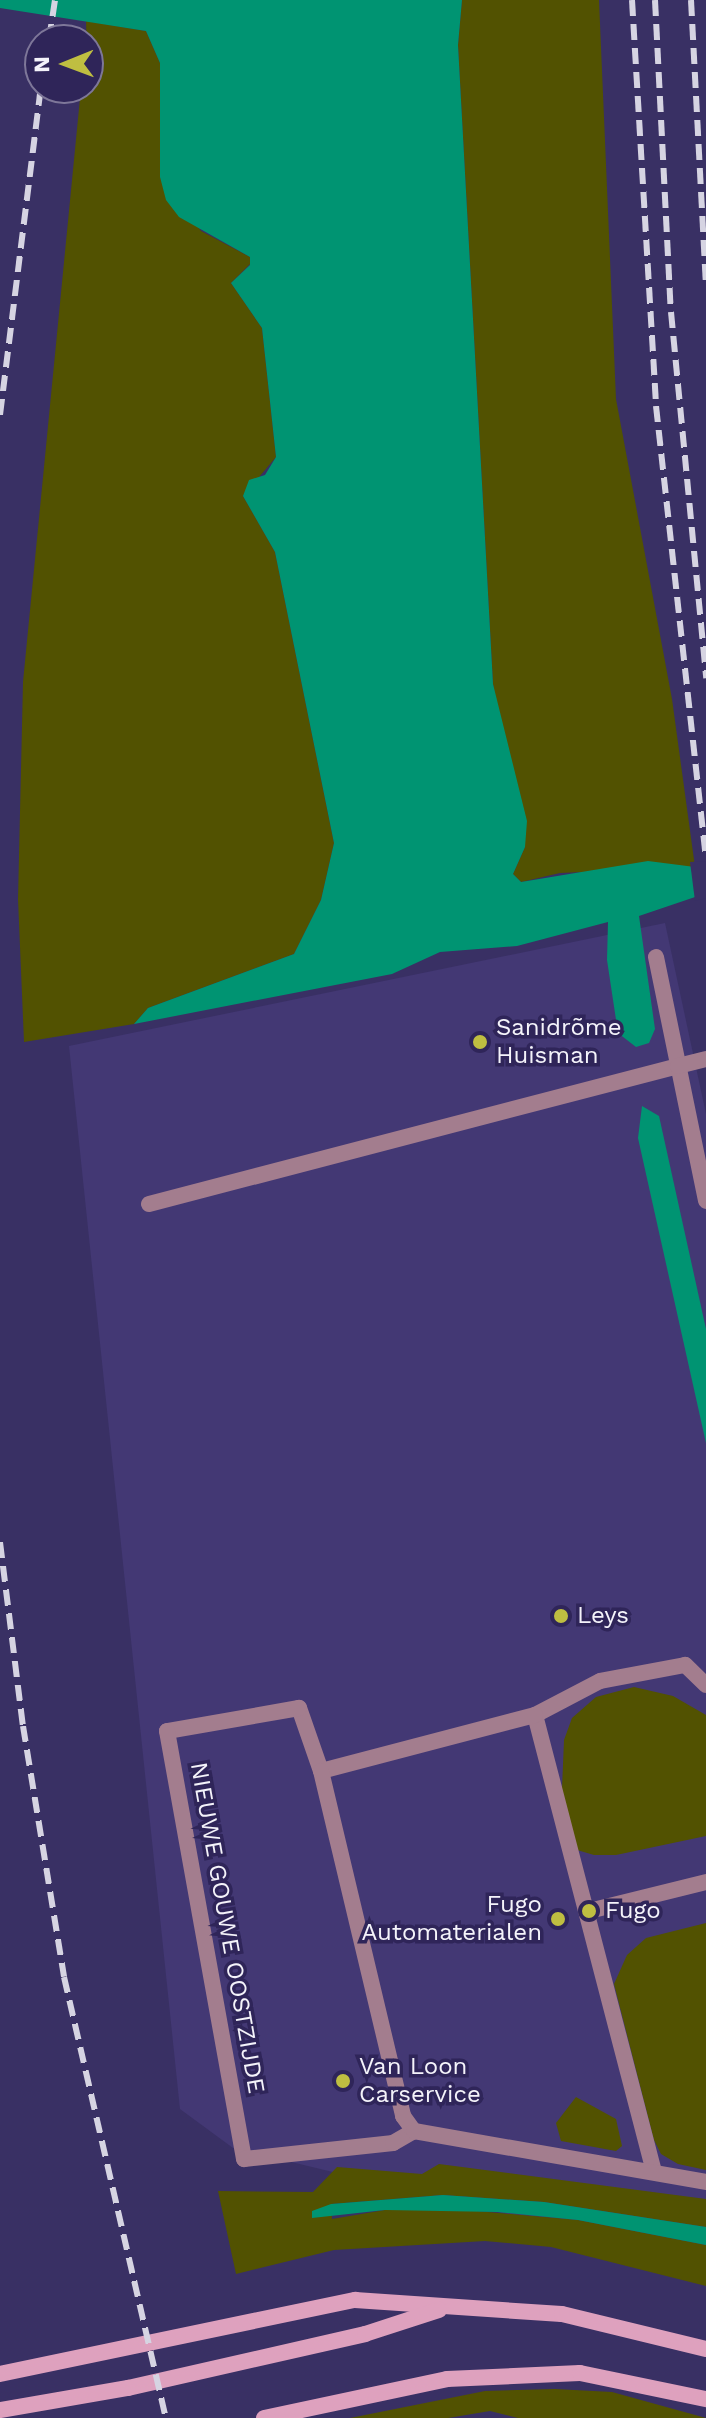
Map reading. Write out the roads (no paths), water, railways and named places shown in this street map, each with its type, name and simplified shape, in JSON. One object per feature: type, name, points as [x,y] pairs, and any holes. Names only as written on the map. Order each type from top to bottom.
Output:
[{"type":"main road","points":[[0,2374],[355,2300],[562,2314],[706,2349]]},
{"type":"main road","points":[[0,2410],[128,2388],[365,2334],[449,2307]]},
{"type":"main road","points":[[264,2418],[447,2379],[566,2373],[706,2399]]},
{"type":"street","points":[[656,957],[706,1201]]},
{"type":"street","points":[[149,1204],[706,1059]]},
{"type":"street","points":[[321,1771],[535,1715],[600,1681],[685,1665],[706,1685]]},
{"type":"street","name":"NIEUWE GOUWE OOSTZIJDE","points":[[414,2131],[403,2116],[321,1771],[299,1708],[167,1731],[244,2159],[393,2143],[414,2131],[706,2182]]},
{"type":"street","points":[[535,1715],[589,1911],[654,2171]]},
{"type":"street","points":[[589,1911],[706,1882]]},
{"type":"railway","points":[[51,24],[55,0]]},
{"type":"railway","points":[[632,0],[656,406],[706,856]]},
{"type":"railway","points":[[655,0],[671,312],[706,678]]},
{"type":"railway","points":[[691,0],[706,288]]},
{"type":"railway","points":[[0,415],[39,104]]},
{"type":"railway","points":[[0,1542],[23,1726],[64,1977],[166,2418]]},
{"type":"place","name":"Sanidrõme Huisman","points":[[480,1042]]},
{"type":"place","name":"Leys","points":[[561,1616]]},
{"type":"place","name":"Fugo","points":[[589,1911]]},
{"type":"place","name":"Fugo Automaterialen","points":[[558,1919]]},
{"type":"place","name":"Van Loon Carservice","points":[[343,2081]]}]
